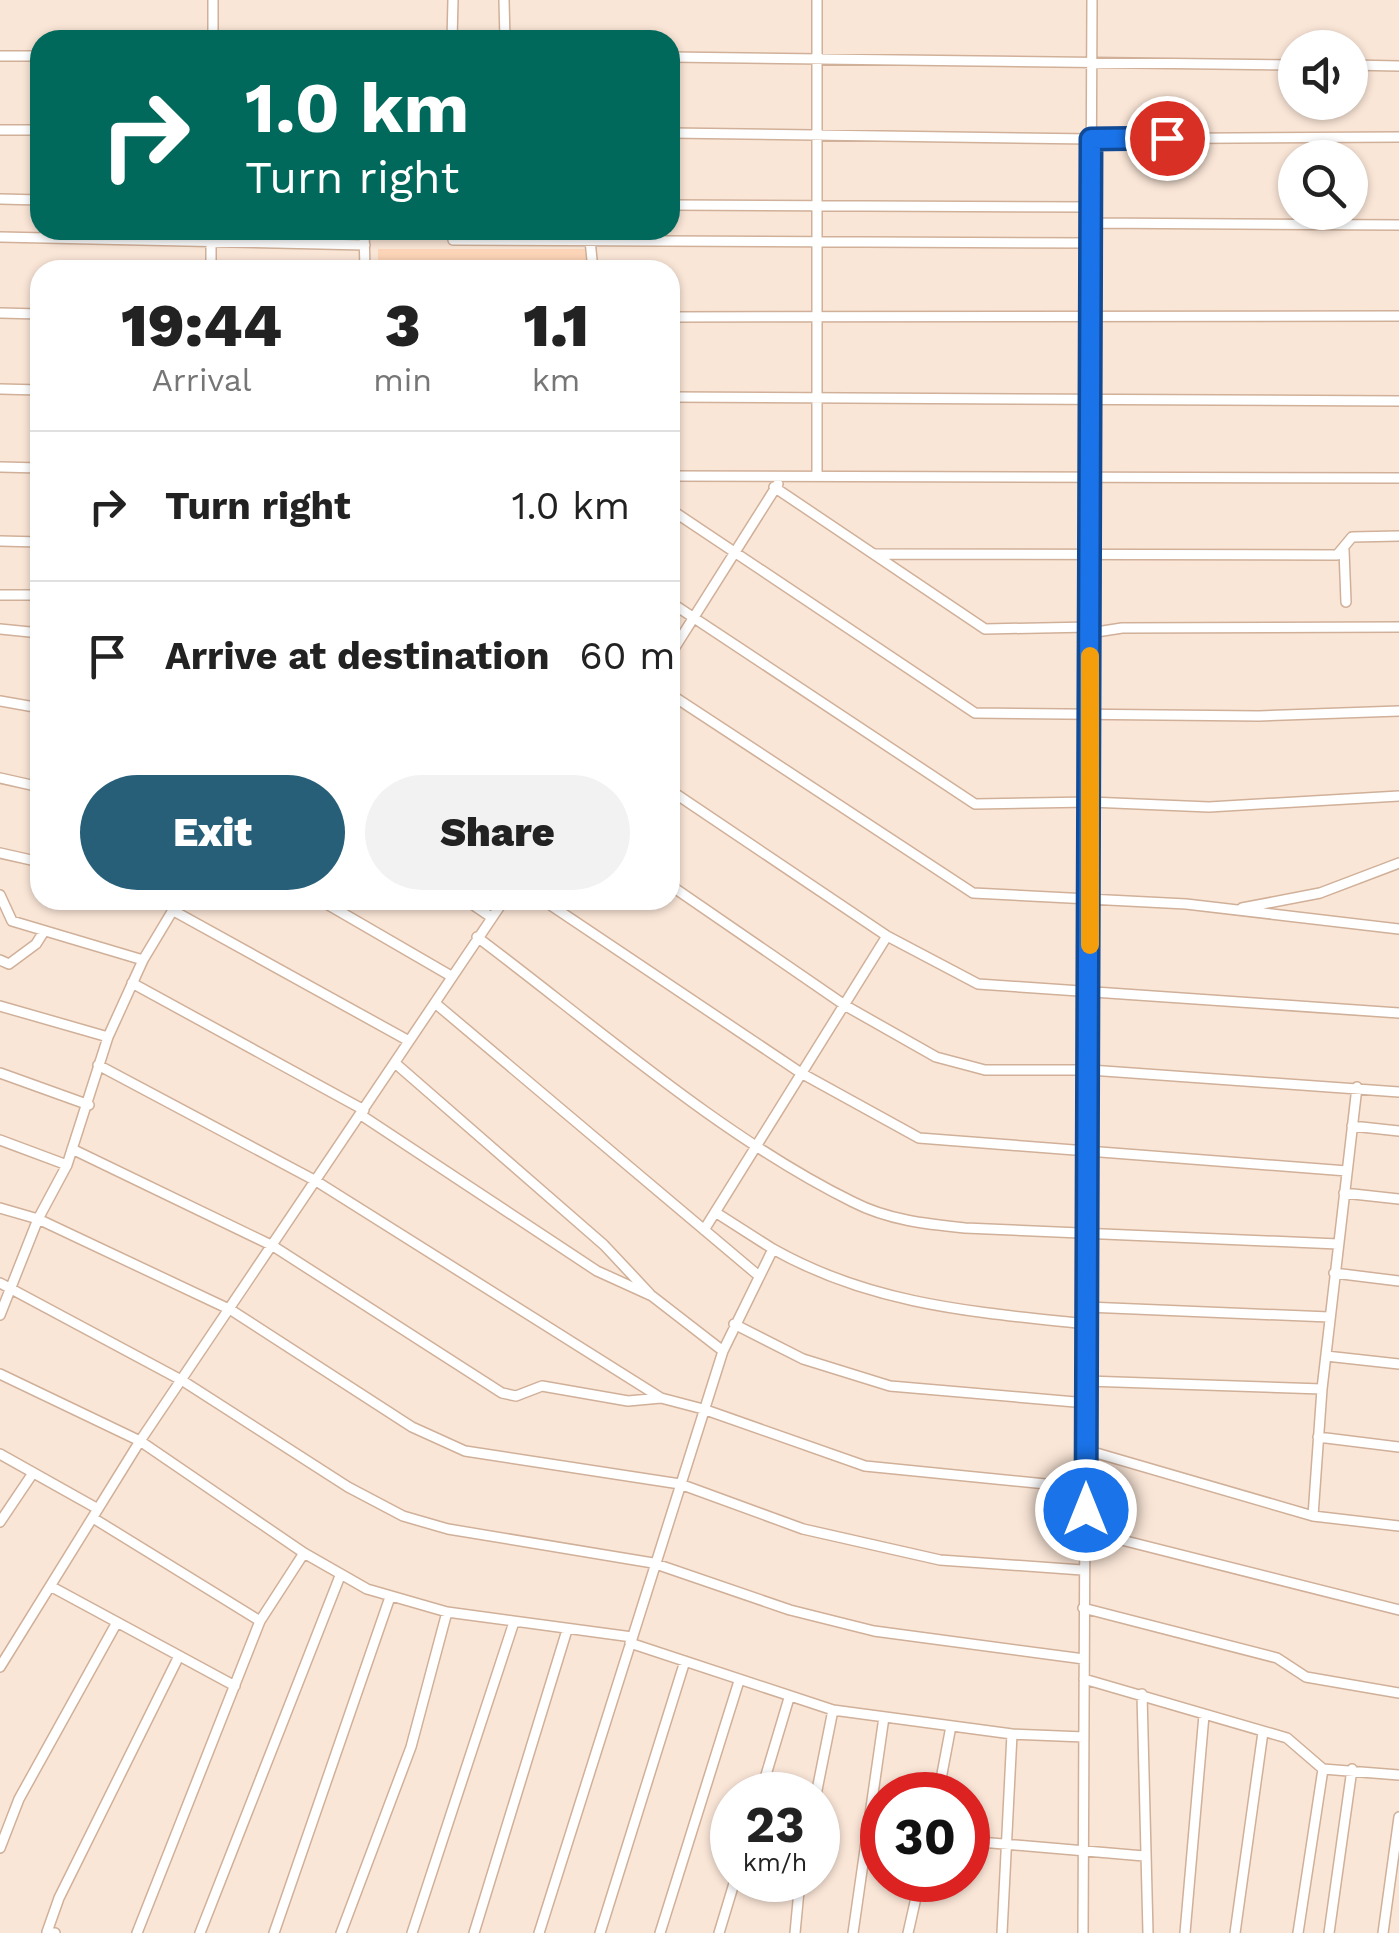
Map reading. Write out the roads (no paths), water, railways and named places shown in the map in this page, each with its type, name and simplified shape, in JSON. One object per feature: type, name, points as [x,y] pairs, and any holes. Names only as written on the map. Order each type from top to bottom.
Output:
[{"type":"street","points":[[212,30],[213,0]]},
{"type":"street","points":[[452,30],[453,0]]},
{"type":"street","points":[[504,0],[505,30]]},
{"type":"street","points":[[817,0],[817,476]]},
{"type":"street","points":[[1083,1933],[1082,1570],[1086,1531],[1090,1152],[1092,0]]},
{"type":"street","points":[[0,56],[30,56]]},
{"type":"street","points":[[680,58],[1278,65]]},
{"type":"street","points":[[1368,65],[1399,66]]},
{"type":"street","points":[[0,130],[30,130]]},
{"type":"street","points":[[680,133],[1091,139],[1399,137]]},
{"type":"street","points":[[0,199],[30,200]]},
{"type":"street","points":[[680,205],[1091,207]]},
{"type":"street","points":[[1091,223],[1399,225]]},
{"type":"street","points":[[0,237],[30,238]]},
{"type":"street","points":[[106,240],[365,245]]},
{"type":"street","points":[[365,240],[366,260]]},
{"type":"street","points":[[454,240],[1091,244]]},
{"type":"street","points":[[590,240],[592,260]]},
{"type":"street","points":[[210,260],[211,243]]},
{"type":"street","points":[[0,314],[30,314]]},
{"type":"street","points":[[680,317],[1399,316]]},
{"type":"street","points":[[0,389],[30,390]]},
{"type":"street","points":[[680,397],[1399,402]]},
{"type":"street","points":[[0,467],[30,468]]},
{"type":"street","points":[[680,476],[1399,478]]},
{"type":"street","points":[[680,640],[774,488],[786,476]]},
{"type":"street","points":[[774,488],[985,629],[1399,627]]},
{"type":"street","points":[[680,516],[975,713],[1259,716],[1399,711]]},
{"type":"street","points":[[875,554],[1337,555],[1352,537],[1399,536]]},
{"type":"street","points":[[0,542],[30,542]]},
{"type":"street","points":[[1344,550],[1346,602]]},
{"type":"street","points":[[0,595],[30,595]]},
{"type":"street","points":[[680,609],[974,804],[1090,802],[1210,807],[1399,796]]},
{"type":"street","points":[[0,630],[30,632]]},
{"type":"street","points":[[0,701],[30,706]]},
{"type":"street","points":[[680,701],[973,893],[1230,910],[1399,929]]},
{"type":"street","points":[[0,778],[30,785]]},
{"type":"street","points":[[680,797],[887,936],[978,984],[1399,1013]]},
{"type":"street","points":[[0,853],[30,860]]},
{"type":"street","points":[[1230,910],[1320,894],[1399,862]]},
{"type":"street","points":[[680,892],[846,1006],[936,1057],[985,1070],[1090,1070],[1399,1092]]},
{"type":"street","points":[[0,896],[12,921],[143,960]]},
{"type":"street","points":[[0,1316],[5,1285],[67,1165],[108,1037],[143,960],[172,910]]},
{"type":"street","points":[[184,910],[409,1041]]},
{"type":"street","points":[[337,910],[451,976]]},
{"type":"street","points":[[481,910],[492,917]]},
{"type":"street","points":[[0,1667],[140,1441],[497,910]]},
{"type":"street","points":[[558,910],[801,1073],[919,1138],[1347,1171]]},
{"type":"street","points":[[0,960],[9,964],[17,960],[43,933]]},
{"type":"street","points":[[704,1230],[887,936]]},
{"type":"street","points":[[477,937],[755,1145],[855,1204],[910,1222],[1338,1244]]},
{"type":"street","points":[[132,982],[362,1113],[597,1271],[652,1296]]},
{"type":"street","points":[[435,1003],[758,1276]]},
{"type":"street","points":[[0,1006],[108,1037]]},
{"type":"street","points":[[395,1063],[604,1245],[652,1296],[723,1352]]},
{"type":"street","points":[[98,1065],[316,1181],[661,1398],[704,1409],[865,1466],[1086,1488]]},
{"type":"street","points":[[0,1074],[89,1105]]},
{"type":"street","points":[[1313,1516],[1329,1317],[1357,1088]]},
{"type":"street","points":[[1352,1126],[1399,1132]]},
{"type":"street","points":[[0,1140],[67,1165]]},
{"type":"street","points":[[72,1149],[272,1246],[502,1393],[516,1396],[542,1386],[628,1401],[661,1398]]},
{"type":"street","points":[[1344,1193],[1399,1199]]},
{"type":"street","points":[[0,1208],[38,1220],[231,1310],[412,1426],[465,1451],[680,1484],[844,1540],[940,1560],[1082,1570]]},
{"type":"street","points":[[715,1212],[820,1276],[936,1307],[1086,1324]]},
{"type":"street","points":[[539,1933],[653,1563],[723,1352],[773,1250]]},
{"type":"street","points":[[1334,1273],[1399,1281]]},
{"type":"street","points":[[5,1285],[183,1381],[348,1487],[403,1516],[448,1529],[653,1563],[790,1610],[874,1631],[1084,1659]]},
{"type":"street","points":[[1087,1307],[1329,1317]]},
{"type":"street","points":[[734,1324],[802,1359],[890,1386],[1087,1403]]},
{"type":"street","points":[[1326,1356],[1399,1364]]},
{"type":"street","points":[[0,1374],[140,1441],[340,1576],[390,1598],[447,1612],[631,1640],[739,1681],[833,1710],[1012,1734],[1084,1736]]},
{"type":"street","points":[[1086,1381],[1322,1389]]},
{"type":"street","points":[[1318,1436],[1399,1447]]},
{"type":"street","points":[[1086,1450],[1313,1516],[1399,1526]]},
{"type":"street","points":[[0,1454],[260,1620]]},
{"type":"street","points":[[0,1522],[33,1473]]},
{"type":"street","points":[[1086,1531],[1399,1610]]},
{"type":"street","points":[[138,1933],[260,1620],[304,1553]]},
{"type":"street","points":[[200,1933],[340,1576]]},
{"type":"street","points":[[52,1587],[235,1686]]},
{"type":"street","points":[[274,1933],[390,1598]]},
{"type":"street","points":[[1083,1608],[1278,1658],[1306,1678],[1399,1693]]},
{"type":"street","points":[[341,1933],[411,1747],[447,1612]]},
{"type":"street","points":[[412,1933],[514,1622]]},
{"type":"street","points":[[0,1848],[19,1800],[116,1624]]},
{"type":"street","points":[[474,1933],[567,1630]]},
{"type":"street","points":[[49,1933],[59,1898],[178,1658]]},
{"type":"street","points":[[600,1933],[685,1661]]},
{"type":"street","points":[[1084,1679],[1287,1738],[1323,1769],[1399,1775]]},
{"type":"street","points":[[660,1933],[739,1681]]},
{"type":"street","points":[[1142,1694],[1148,1933]]},
{"type":"street","points":[[767,1772],[789,1698]]},
{"type":"street","points":[[821,1772],[833,1710]]},
{"type":"street","points":[[1184,1933],[1204,1715]]},
{"type":"street","points":[[853,1933],[884,1717]]},
{"type":"street","points":[[942,1772],[951,1726]]},
{"type":"street","points":[[1234,1933],[1263,1732]]},
{"type":"street","points":[[1002,1933],[1012,1734]]},
{"type":"street","points":[[1298,1933],[1323,1769]]},
{"type":"street","points":[[1329,1933],[1352,1769]]},
{"type":"street","points":[[1382,1933],[1399,1816]]},
{"type":"street","points":[[990,1844],[1144,1856]]},
{"type":"street","points":[[719,1933],[728,1902]]},
{"type":"street","points":[[795,1933],[798,1902]]},
{"type":"street","points":[[908,1933],[915,1902]]}]
